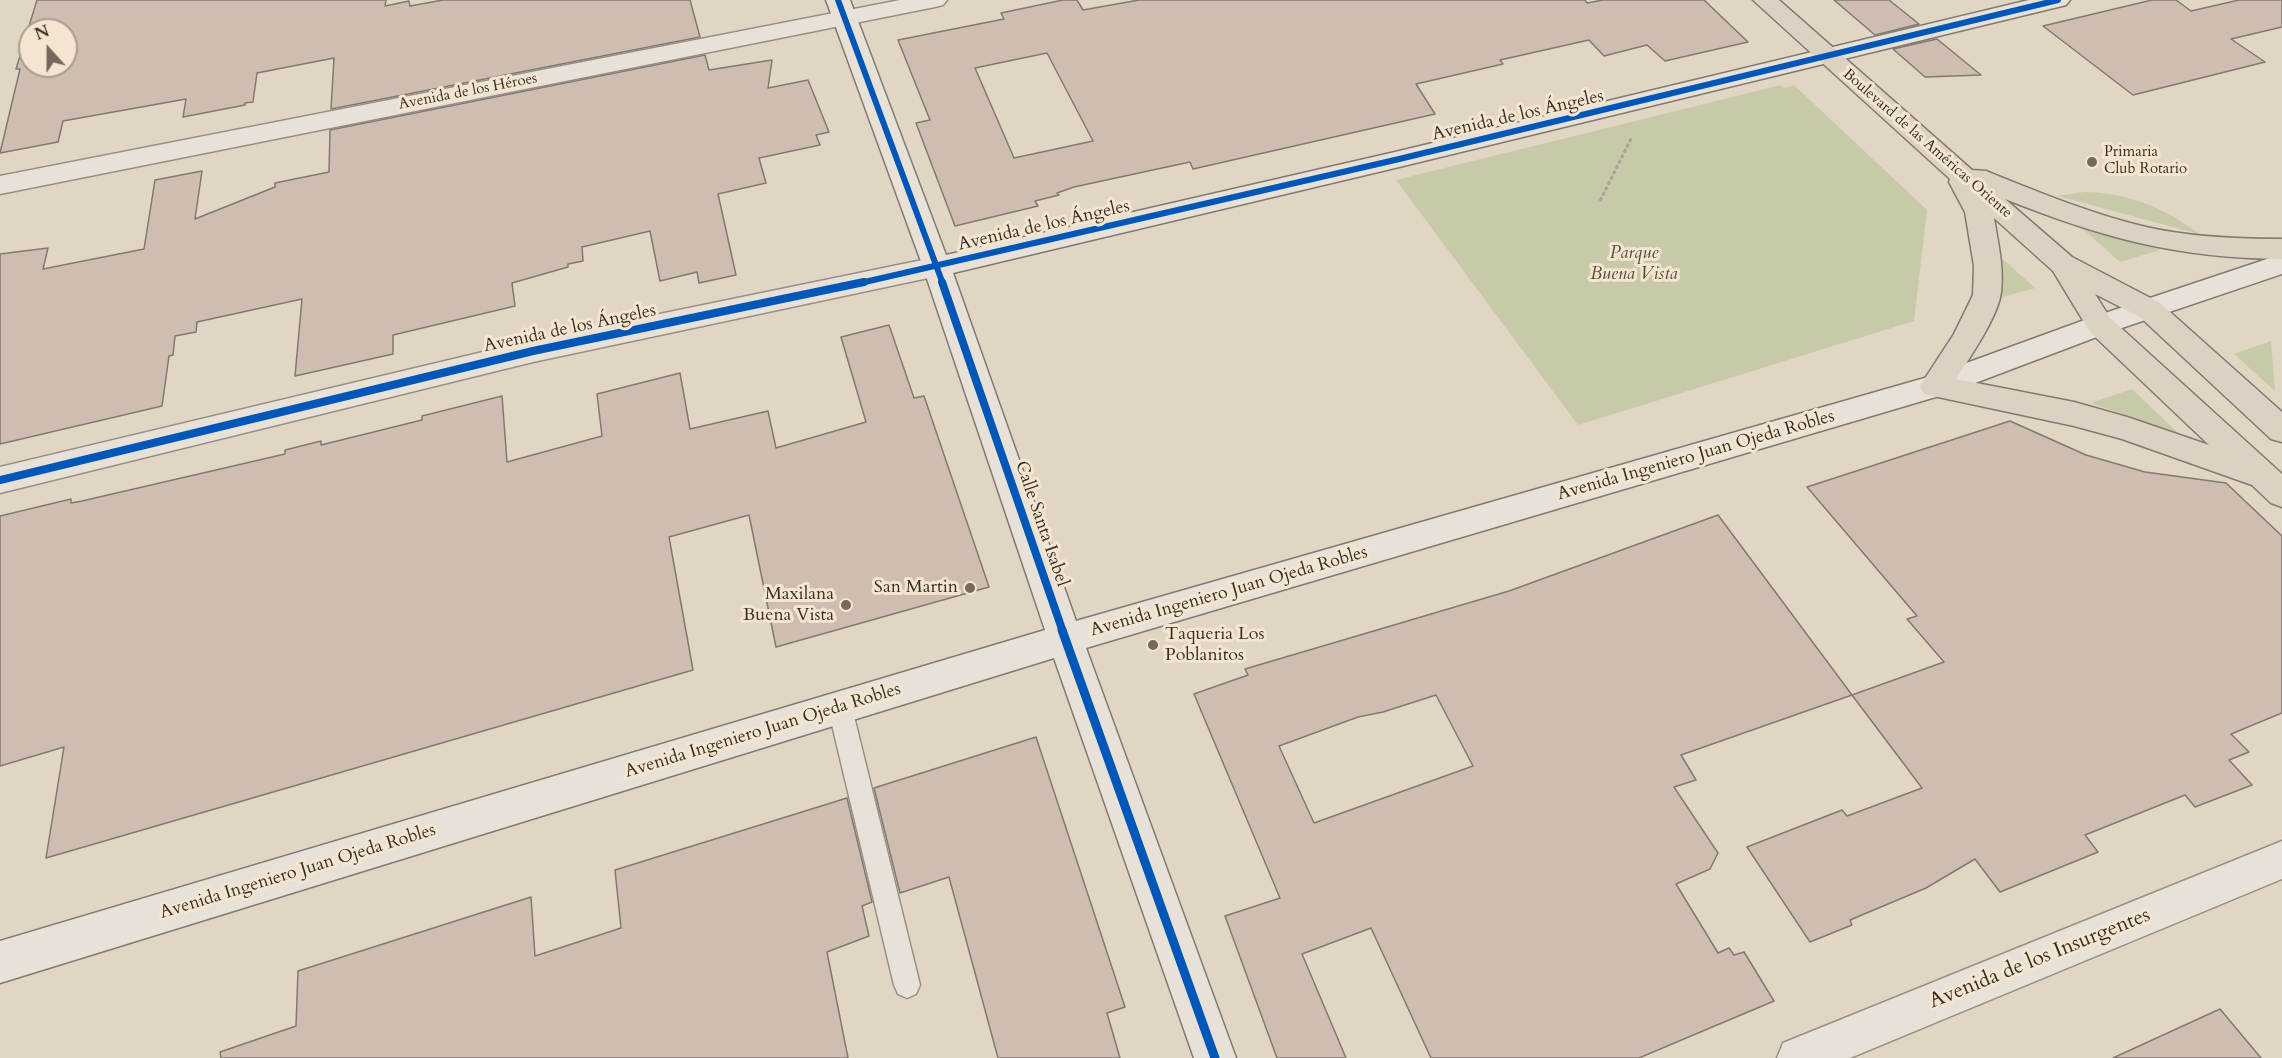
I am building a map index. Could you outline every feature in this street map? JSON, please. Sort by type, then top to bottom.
[{"type":"main road","name":"Boulevard de las Américas Oriente","points":[[1765,0],[2062,264],[2150,310],[2282,430]]},
{"type":"main road","points":[[1953,167],[2048,206],[2128,232],[2226,249],[2282,249]]},
{"type":"main road","points":[[1953,167],[1979,212],[1988,266],[1987,295],[1967,338],[1935,386],[2074,414],[2127,429],[2272,485]]},
{"type":"main road","name":"Boulevard de las Américas Oriente","points":[[2062,264],[2100,325],[2272,485]]},
{"type":"street","name":"Avenida de los Héroes","points":[[0,185],[841,9],[935,0]]},
{"type":"street","name":"Avenida de los Ángeles","points":[[0,480],[533,351],[937,267],[1828,57],[2058,0]]},
{"type":"street","name":"Calle Santa Isabel","points":[[841,9],[937,267],[1215,1058]]},
{"type":"street","name":"Avenida Ingeniero Juan Ojeda Robles","points":[[0,962],[1066,639],[1935,386],[2100,325],[2282,264]]},
{"type":"street","name":"Avenida de los Insurgentes","points":[[1798,1058],[2282,860]]},
{"type":"lane","points":[[840,708],[907,985]]},
{"type":"path","points":[[1600,201],[1633,133]]},
{"type":"green space","name":"Parque Buena Vista","points":[[1781,85],[1784,88],[1794,85],[1927,210],[1914,321],[1578,425],[1396,180]]},
{"type":"green space","points":[[2084,192],[2115,195],[2145,203],[2173,216],[2199,234],[2058,196]]},
{"type":"green space","points":[[2076,223],[2160,250],[2120,262]]},
{"type":"green space","points":[[1996,253],[2035,288],[1999,298]]},
{"type":"green space","points":[[2271,341],[2275,391],[2234,354]]},
{"type":"green space","points":[[2132,389],[2178,433],[2091,403]]},
{"type":"building","points":[[37,0],[386,0],[385,6],[409,1],[410,6],[443,0],[690,0],[700,37],[331,109],[334,58],[257,73],[253,102],[245,103],[245,105],[183,117],[186,99],[63,121],[58,142],[0,153],[18,77],[78,78],[78,18],[32,18]]},
{"type":"building","points":[[1063,0],[1077,0],[1083,10],[1139,0],[1585,0],[1587,3],[1603,0],[1704,0],[1748,42],[1665,61],[1647,45],[1604,56],[1589,40],[1500,60],[1503,64],[1416,84],[1435,114],[1193,169],[1190,162],[1074,187],[1057,193],[1059,195],[1035,201],[1038,206],[955,226],[916,123],[930,120],[898,40],[1004,19],[1001,13]],"holes":[[[1047,53],[1093,141],[1014,158],[975,68]]]},
{"type":"building","points":[[1834,0],[1889,0],[1919,24],[1875,35]]},
{"type":"building","points":[[2152,0],[2176,0],[2191,11],[2239,0],[2282,0],[2282,27],[2231,39],[2265,62],[2133,95],[2043,26]]},
{"type":"building","points":[[1937,39],[1981,75],[1925,77],[1893,49]]},
{"type":"building","points":[[705,55],[709,70],[772,60],[768,88],[808,80],[829,132],[816,135],[820,145],[759,158],[766,183],[718,194],[736,275],[699,283],[697,272],[660,281],[650,231],[582,247],[583,261],[512,283],[515,306],[393,335],[393,354],[295,376],[302,299],[197,322],[196,332],[175,336],[173,355],[169,356],[162,406],[0,444],[0,254],[48,248],[43,269],[144,249],[155,180],[202,171],[195,219],[275,187],[275,183],[329,172],[330,130]]},
{"type":"building","points":[[889,325],[914,398],[924,396],[989,587],[776,647],[749,515],[669,537],[693,670],[46,858],[64,747],[0,766],[0,516],[71,499],[71,503],[82,501],[285,454],[285,450],[321,441],[321,445],[422,420],[422,416],[502,396],[507,462],[602,436],[597,394],[680,373],[690,429],[768,411],[776,448],[866,422],[841,337]]},
{"type":"building","points":[[2010,421],[2086,455],[2145,472],[2226,483],[2282,536],[2282,713],[2231,734],[2249,752],[2229,760],[2252,785],[2195,807],[2185,795],[2085,835],[2098,852],[2000,892],[1975,859],[1926,888],[1850,920],[1852,925],[1810,942],[1747,847],[1842,810],[1847,816],[1922,788],[1852,695],[1944,662],[1907,619],[1917,616],[1807,487]]},
{"type":"building","points":[[1718,515],[1852,695],[1681,755],[1696,780],[1674,787],[1718,853],[1710,869],[1676,884],[1718,953],[1729,948],[1734,955],[1744,952],[1774,1001],[1639,1058],[1431,1058],[1371,928],[1302,954],[1346,1058],[1277,1058],[1225,916],[1280,898],[1194,694],[1248,675],[1245,669],[1509,591]],"holes":[[[1436,695],[1473,766],[1314,823],[1279,746],[1358,717],[1383,712]]]},
{"type":"building","points":[[1036,737],[1125,1007],[1107,1013],[1120,1058],[998,1058],[949,877],[900,893],[874,788]]},
{"type":"building","points":[[847,798],[872,902],[862,906],[869,936],[827,952],[848,1058],[221,1058],[220,1052],[296,1026],[298,971],[531,897],[535,956],[621,928],[615,870]]},
{"type":"building","points":[[2220,1009],[2261,1058],[2113,1058]]},
{"type":"cycle path","points":[[838,0],[937,267],[1052,602],[1215,1058]]},
{"type":"cycle path","points":[[0,480],[533,351],[937,267],[1395,160],[2058,0]]},
{"type":"place","name":"Primaria Club Rotario","points":[[2092,162]]},
{"type":"place","name":"San Martin","points":[[970,588]]},
{"type":"place","name":"Maxilana Buena Vista","points":[[846,605]]},
{"type":"place","name":"Taqueria Los Poblanitos","points":[[1153,645]]}]
